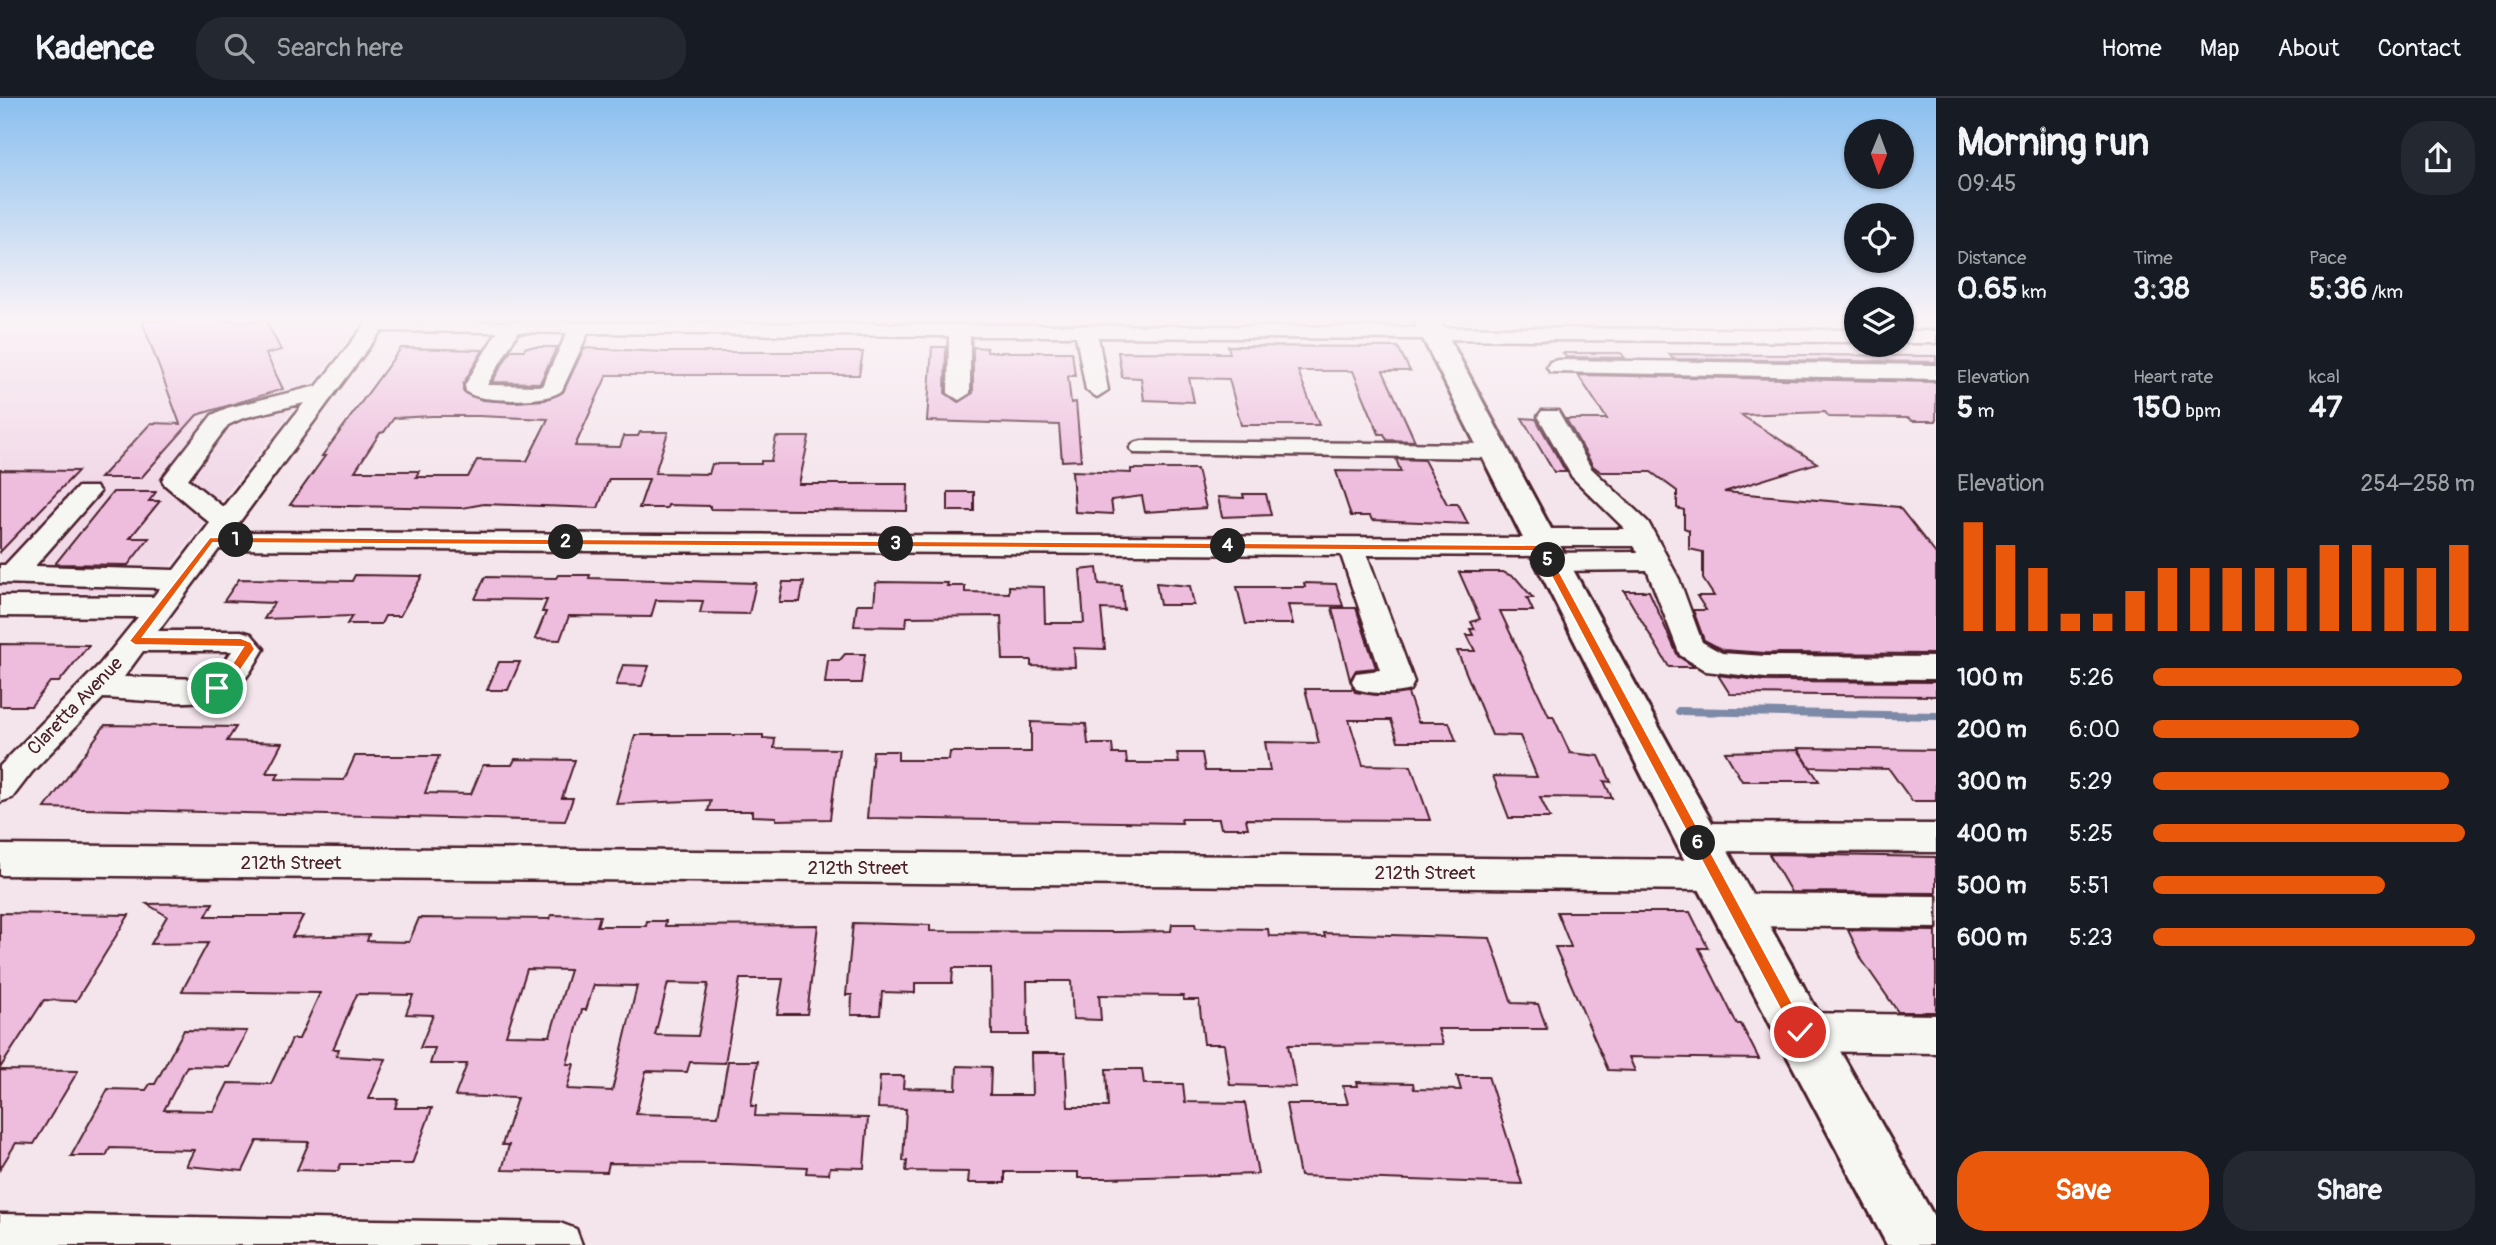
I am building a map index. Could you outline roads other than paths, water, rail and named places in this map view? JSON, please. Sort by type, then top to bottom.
[{"type":"main road","points":[[1454,375],[1695,837],[1918,1245]]},
{"type":"street","name":"Claretta Avenue","points":[[0,789],[21,763],[97,687],[135,641],[337,375]]},
{"type":"street","points":[[482,375],[476,385],[477,391],[543,393],[551,390],[558,375]]},
{"type":"street","points":[[959,375],[959,393]]},
{"type":"street","points":[[1094,375],[1097,390]]},
{"type":"street","points":[[324,391],[235,413],[220,420],[174,480],[217,531],[1543,549],[1657,561]]},
{"type":"street","points":[[1550,416],[1581,472],[1635,522],[1657,561],[1690,648],[1716,663],[1765,667],[1936,668]]},
{"type":"street","points":[[1142,448],[1493,451]]},
{"type":"street","points":[[6,574],[87,492]]},
{"type":"street","points":[[1543,549],[1644,537]]},
{"type":"street","points":[[1351,546],[1399,682],[1367,681]]},
{"type":"street","points":[[6,574],[182,579]]},
{"type":"street","points":[[10,606],[48,575]]},
{"type":"street","points":[[10,606],[160,607]]},
{"type":"street","points":[[97,687],[217,688],[227,681],[249,649],[241,642],[135,641]]},
{"type":"street","points":[[1695,837],[1936,838]]},
{"type":"street","name":"212th Street","points":[[0,860],[1725,892],[1936,912]]},
{"type":"street","points":[[1800,1032],[1936,1034]]},
{"type":"street","points":[[0,1236],[560,1245]]},
{"type":"waterway","points":[[1679,711],[1936,716]]}]
